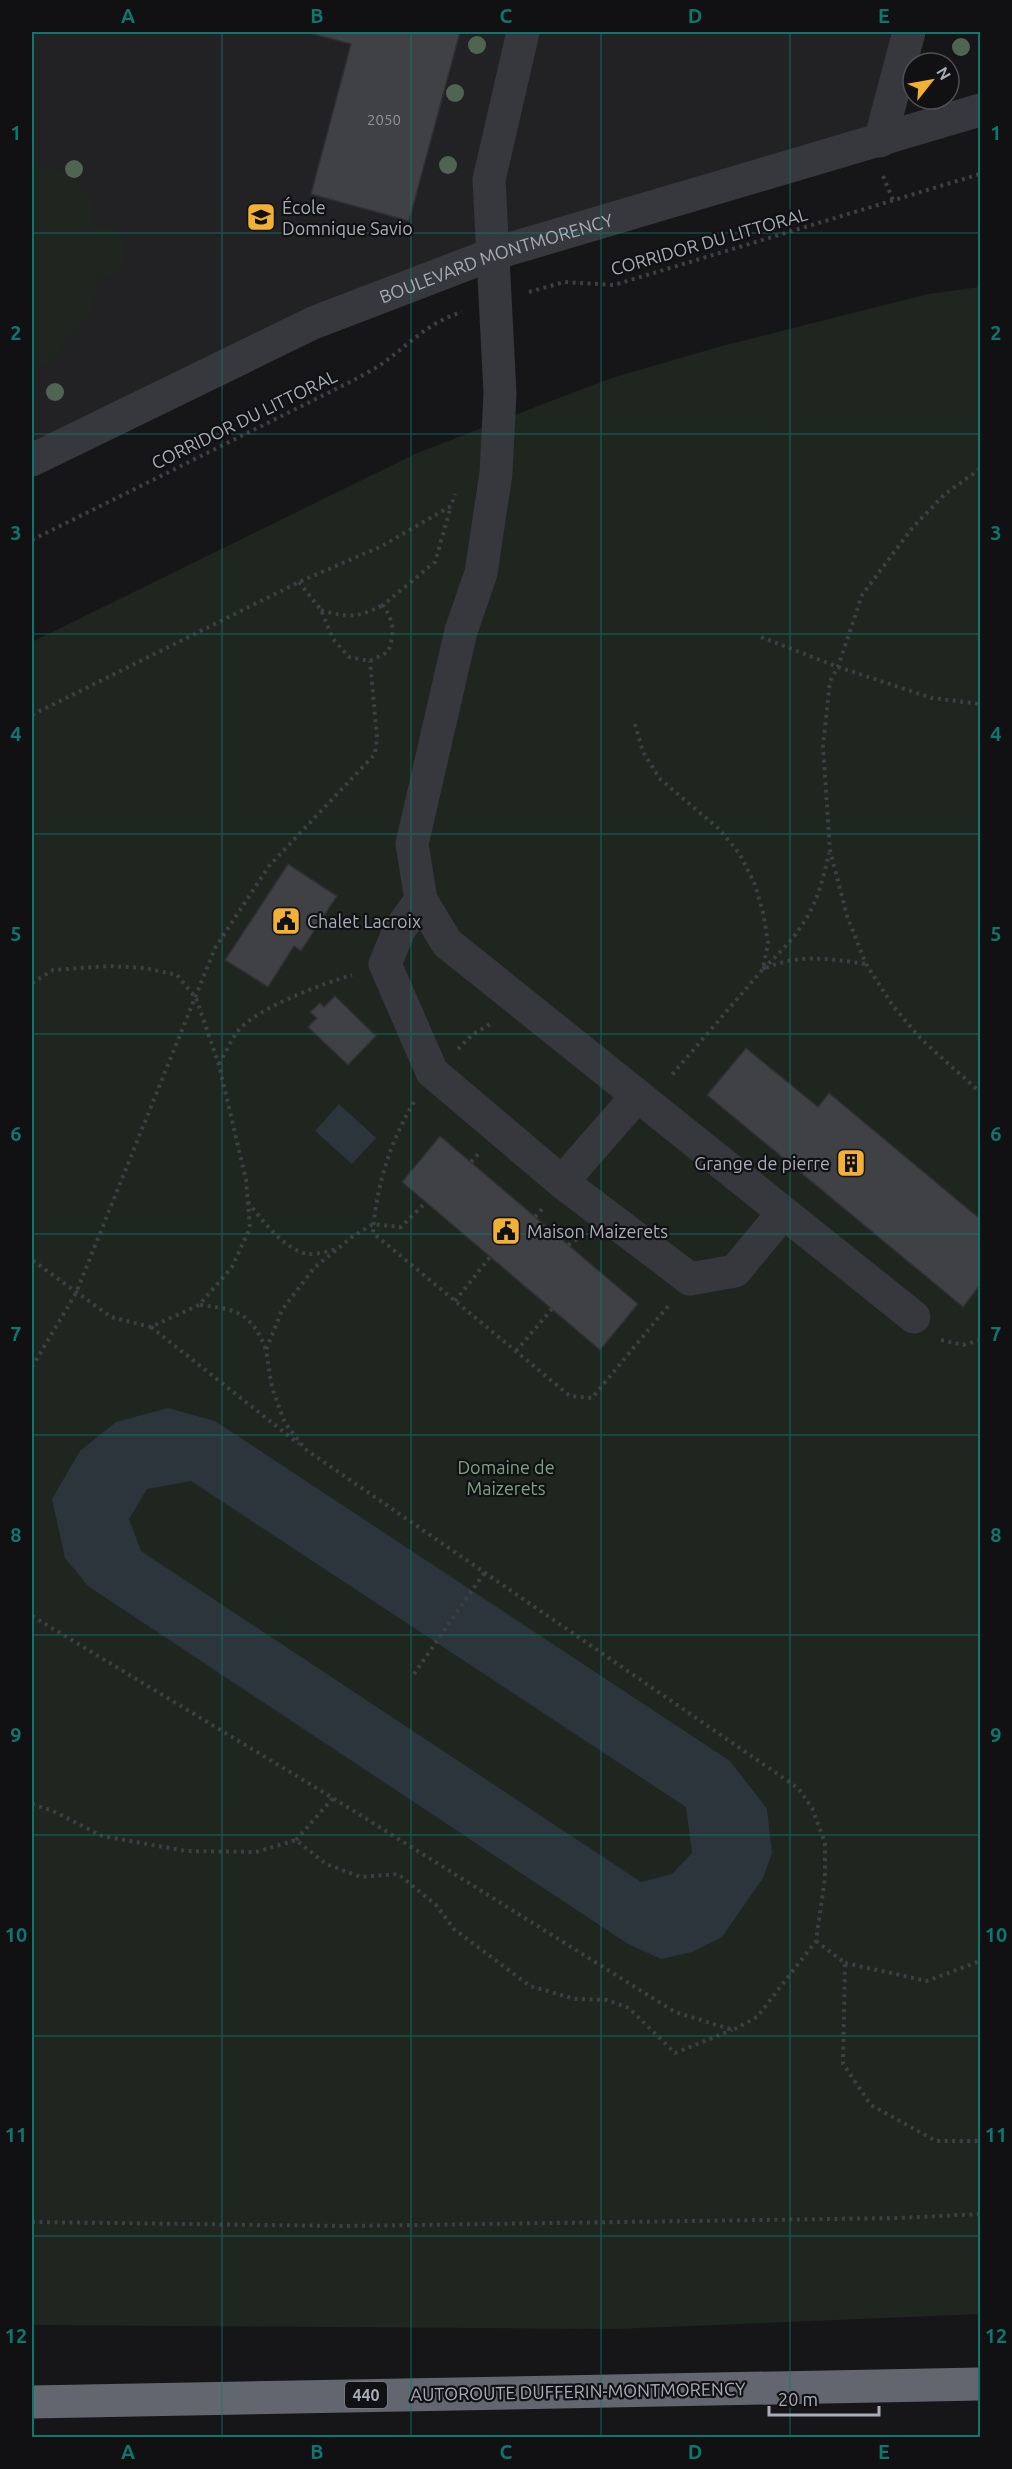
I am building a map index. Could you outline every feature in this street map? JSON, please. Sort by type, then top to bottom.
[{"type":"highway","name":"AUTOROUTE DUFFERIN-MONTMORENCY","points":[[32,2402],[981,2384]]},
{"type":"street","points":[[523,32],[489,180],[500,393],[496,473],[481,573],[461,631],[412,844],[421,900],[447,943],[914,1317]]},
{"type":"street","points":[[880,141],[909,32]]},
{"type":"street","name":"BOULEVARD MONTMORENCY","points":[[32,460],[314,323],[493,254],[981,110]]},
{"type":"street","points":[[421,900],[399,930],[386,964],[432,1071],[562,1182],[690,1279],[735,1271],[783,1212]]},
{"type":"street","points":[[562,1182],[642,1100]]},
{"type":"path","name":"CORRIDOR DU LITTORAL","points":[[32,540],[350,382],[382,363],[417,333],[458,314],[564,282],[614,285],[981,174]]},
{"type":"path","points":[[458,314],[459,325]]},
{"type":"path","points":[[981,469],[945,494],[912,527],[862,596],[838,667],[830,681],[823,746],[830,849],[847,916],[866,964],[893,1006],[921,1039],[981,1092]]},
{"type":"path","points":[[32,715],[299,582],[382,546],[451,506],[496,473]]},
{"type":"path","points":[[321,610],[344,617],[366,614],[383,605],[435,562],[458,486]]},
{"type":"path","points":[[299,582],[321,610],[333,639],[349,657],[370,661],[388,652],[393,637],[391,618],[383,605]]},
{"type":"path","points":[[761,637],[838,667],[932,698],[981,705]]},
{"type":"path","points":[[32,1367],[76,1293],[215,948],[269,866],[375,754],[376,738],[370,661]]},
{"type":"path","points":[[635,724],[643,752],[660,779],[718,828],[739,853],[754,882],[763,912],[768,943],[763,969]]},
{"type":"path","points":[[642,1100],[763,969],[793,940],[807,919],[822,888],[830,849]]},
{"type":"path","points":[[763,969],[786,959],[812,957],[866,964]]},
{"type":"path","points":[[219,1065],[238,1031],[264,1011],[329,982],[386,964]]},
{"type":"path","points":[[32,983],[53,970],[110,966],[145,968],[177,975],[196,998],[219,1065],[246,1180],[249,1228],[232,1267],[199,1305],[151,1327]]},
{"type":"path","points":[[530,1010],[497,1019],[472,1035],[432,1071],[401,1124],[386,1162],[375,1206],[373,1233],[570,1396],[592,1398],[690,1279]]},
{"type":"path","points":[[248,1201],[268,1229],[288,1244],[308,1254],[337,1249]]},
{"type":"path","points":[[266,1350],[282,1310],[314,1268],[373,1224],[401,1227],[426,1202]]},
{"type":"path","points":[[455,1301],[490,1257]]},
{"type":"path","points":[[32,1260],[111,1317],[151,1327],[305,1449],[798,1788],[812,1808],[825,1843],[825,1878],[816,1941],[757,2017],[733,2030],[675,2053],[629,2008],[607,2000],[575,1999],[530,1986],[454,1929],[435,1905],[398,1875],[361,1877],[326,1864],[296,1840]]},
{"type":"path","points":[[199,1305],[227,1308],[247,1316],[259,1331],[266,1350],[272,1388],[285,1423],[305,1449]]},
{"type":"path","points":[[516,1351],[552,1309]]},
{"type":"path","points":[[414,1674],[485,1572]]},
{"type":"path","points":[[32,1616],[333,1798],[675,2012],[733,2030]]},
{"type":"path","points":[[32,1804],[53,1811],[102,1836],[186,1851],[255,1852],[296,1840],[333,1798]]},
{"type":"path","points":[[816,1941],[845,1963],[927,1981],[981,1961]]},
{"type":"path","points":[[845,1963],[843,2064],[871,2105],[936,2141],[981,2141]]},
{"type":"path","points":[[32,2222],[345,2226],[899,2218],[981,2214]]},
{"type":"shaded area","name":"École Domnique Savio","points":[[32,32],[909,32],[904,51],[901,51],[901,62],[880,141],[493,254],[32,460]]},
{"type":"shaded area","points":[[339,1104],[376,1138],[352,1164],[315,1131]]},
{"type":"shaded area","points":[[168,1408],[215,1421],[730,1761],[767,1809],[772,1853],[763,1878],[722,1937],[692,1952],[661,1959],[628,1944],[88,1586],[65,1558],[52,1499],[80,1451],[116,1422]],"holes":[[[191,1481],[686,1807],[692,1853],[672,1874],[641,1882],[141,1551],[129,1519],[147,1489]]]},
{"type":"green space","points":[[46,165],[68,174],[81,184],[91,197],[93,225],[108,226],[117,230],[125,244],[126,256],[120,271],[98,280],[92,313],[50,361],[32,371],[32,169]]},
{"type":"green space","name":"Domaine de Maizerets","points":[[980,287],[980,2314],[617,2329],[32,2325],[32,642],[415,454],[556,399],[615,377],[722,346],[928,294]]},
{"type":"building","points":[[306,32],[460,32],[409,221],[311,194],[351,44]]},
{"type":"building","name":"Chalet Lacroix","points":[[288,864],[337,896],[301,951],[294,946],[268,987],[225,960]]},
{"type":"building","points":[[335,996],[376,1036],[348,1065],[308,1027],[317,1018],[310,1012],[320,1003],[324,1007]]},
{"type":"building","name":"Grange de pierre","points":[[746,1048],[818,1107],[829,1093],[980,1219],[980,1285],[963,1307],[707,1095]]},
{"type":"building","name":"Maison Maizerets","points":[[440,1136],[638,1304],[600,1350],[402,1182]]},
{"type":"place","name":"École Domnique Savio","points":[[261,217]]},
{"type":"place","name":"Chalet Lacroix","points":[[286,921]]},
{"type":"place","name":"Grange de pierre","points":[[851,1163]]},
{"type":"place","name":"Maison Maizerets","points":[[506,1231]]}]
